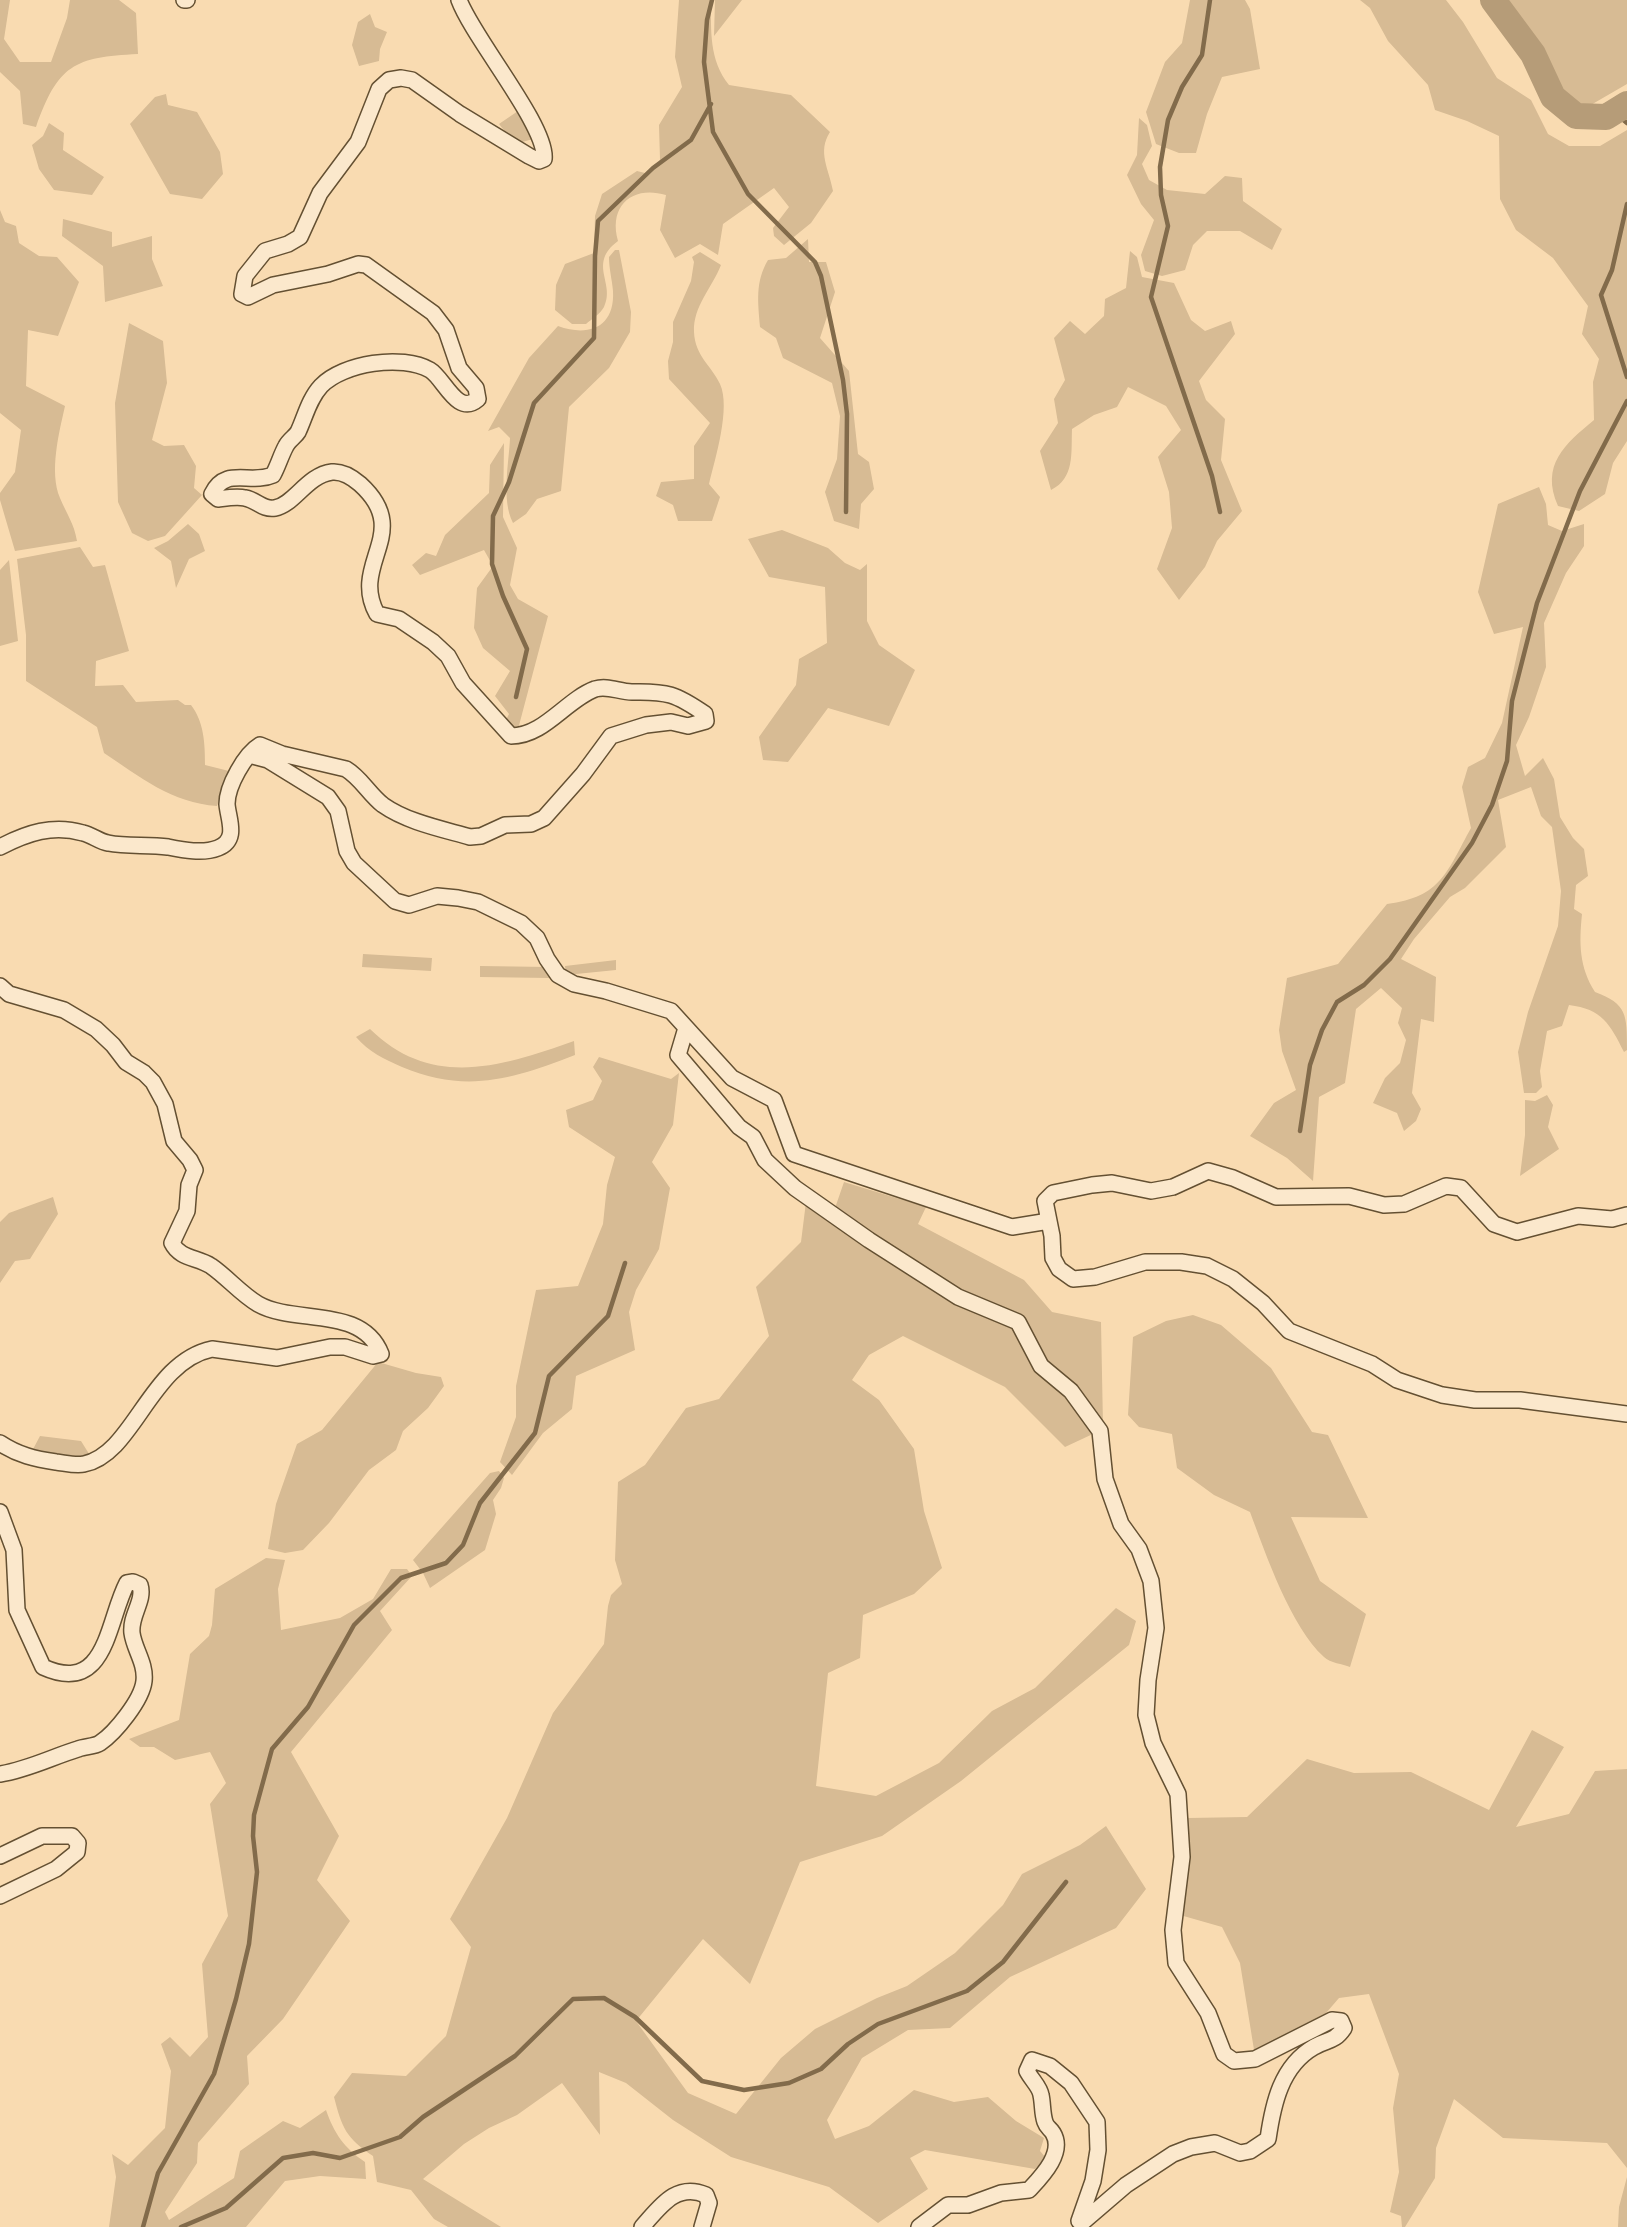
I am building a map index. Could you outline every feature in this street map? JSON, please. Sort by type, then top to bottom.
[{"type":"street","points":[[0,847],[45,829],[61,827],[86,833],[106,843],[150,844],[190,851],[219,848],[228,842],[232,830],[227,804],[229,794],[249,755],[260,745],[282,754],[346,769],[354,774],[382,804],[402,816],[470,837],[481,836],[505,825],[531,824],[544,819],[583,774],[611,736],[646,725],[671,722],[688,726],[706,721],[705,714],[677,696],[661,691],[627,692],[607,687],[595,689],[521,736],[511,736],[463,683],[448,656],[433,642],[399,619],[377,614],[373,607],[370,585],[372,565],[382,540],[382,514],[376,501],[354,478],[342,472],[319,476],[276,508],[263,508],[246,498],[218,499],[212,494],[216,486],[225,479],[236,476],[266,478],[273,475],[319,388],[343,370],[379,363],[422,366],[432,371],[454,398],[464,404],[473,403],[478,399],[476,388],[459,368],[446,330],[433,313],[366,265],[358,264],[328,274],[273,285],[248,297],[242,294],[245,276],[266,251],[288,244],[300,237],[320,193],[358,142],[379,89],[389,81],[401,78],[412,80],[529,156],[539,161],[544,159],[545,150],[532,124],[459,0]]},
{"type":"street","points":[[249,755],[268,760],[328,797],[338,812],[347,851],[354,863],[395,901],[409,905],[437,896],[478,902],[521,922],[537,938],[558,975],[574,984],[606,991],[671,1011],[732,1078],[774,1100],[794,1154],[1012,1227],[1049,1221]]},
{"type":"street","points":[[0,986],[9,994],[22,999],[64,1010],[96,1029],[113,1045],[126,1062],[153,1083],[165,1104],[174,1141],[190,1160],[195,1170],[189,1185],[187,1211],[172,1243],[181,1254],[212,1266],[258,1304],[284,1312],[338,1320],[364,1332],[373,1338],[381,1354],[373,1356],[345,1347],[330,1347],[277,1358],[212,1349],[202,1351],[153,1391],[112,1450],[84,1465],[21,1456],[0,1443]]},
{"type":"street","points":[[686,1028],[678,1055],[739,1127],[753,1137],[765,1160],[795,1188],[869,1240],[958,1297],[1018,1322],[1041,1366],[1071,1391],[1100,1431],[1105,1479],[1121,1524],[1139,1549],[1151,1581],[1156,1628],[1148,1680],[1146,1715],[1153,1743],[1178,1794],[1182,1857],[1173,1930],[1176,1963],[1208,2013],[1224,2054],[1234,2061],[1256,2060],[1332,2020],[1341,2021],[1344,2028],[1336,2038],[1314,2047],[1291,2066],[1272,2105],[1268,2139],[1250,2151],[1240,2153],[1215,2143],[1191,2147],[1173,2154],[1126,2185],[1084,2221],[1079,2221],[1080,2211],[1093,2181],[1098,2150],[1096,2122],[1071,2084],[1050,2066],[1032,2060],[1027,2071],[1041,2092],[1043,2116],[1047,2127],[1054,2134],[1056,2146],[1054,2157],[1040,2178],[1029,2190],[1001,2193],[968,2205],[948,2205],[919,2227]]},
{"type":"street","points":[[1627,1215],[1612,1219],[1578,1216],[1517,1232],[1494,1224],[1461,1188],[1446,1186],[1404,1204],[1384,1205],[1349,1197],[1276,1197],[1233,1178],[1208,1171],[1173,1187],[1151,1191],[1112,1184],[1053,1193],[1045,1201],[1053,1258],[1059,1269],[1073,1279],[1095,1276],[1145,1262],[1181,1262],[1207,1266],[1233,1280],[1263,1303],[1289,1331],[1372,1364],[1396,1380],[1442,1395],[1475,1400],[1520,1400],[1627,1414]]},
{"type":"street","points":[[0,1512],[14,1550],[17,1610],[44,1667],[58,1674],[70,1675],[93,1662],[109,1637],[127,1583],[133,1582],[140,1585],[142,1592],[133,1614],[132,1635],[143,1663],[144,1680],[137,1703],[102,1742],[0,1774]]},
{"type":"street","points":[[0,1856],[42,1836],[72,1836],[78,1843],[77,1852],[56,1869],[0,1896]]},
{"type":"street","points":[[642,2227],[670,2196],[688,2191],[706,2195],[709,2203],[702,2227]]},
{"type":"shaded area","points":[[0,0],[10,0],[4,39],[20,62],[51,62],[67,18],[70,0],[119,0],[136,13],[138,54],[98,58],[71,68],[52,90],[36,127],[23,124],[20,91],[0,72]]},
{"type":"shaded area","points":[[679,0],[711,0],[712,45],[718,66],[729,85],[791,95],[830,132],[826,139],[824,154],[833,191],[811,223],[784,245],[774,236],[773,228],[789,207],[774,188],[723,224],[718,255],[700,244],[675,258],[660,230],[666,195],[643,193],[634,196],[620,208],[616,228],[618,241],[609,249],[604,258],[607,298],[604,307],[586,324],[572,324],[555,310],[556,285],[565,264],[594,253],[595,216],[602,194],[637,171],[649,174],[660,160],[659,125],[682,87],[675,57]]},
{"type":"shaded area","points":[[715,0],[742,0],[714,36]]},
{"type":"shaded area","points":[[1190,0],[1245,0],[1250,9],[1260,69],[1222,77],[1207,114],[1196,153],[1179,153],[1156,144],[1146,112],[1165,62],[1182,43]]},
{"type":"shaded area","points":[[1360,0],[1446,0],[1463,22],[1497,78],[1531,100],[1548,134],[1569,146],[1600,146],[1627,130],[1627,441],[1613,463],[1605,494],[1579,511],[1558,506],[1553,492],[1552,479],[1558,457],[1565,447],[1594,420],[1593,382],[1599,359],[1582,334],[1588,306],[1553,258],[1516,230],[1500,199],[1499,136],[1467,121],[1435,110],[1428,85],[1388,41],[1370,8]]},
{"type":"shaded area","points":[[1494,0],[1627,0],[1627,84],[1570,117],[1552,83]]},
{"type":"shaded area","points":[[370,14],[375,27],[387,32],[380,49],[379,61],[359,66],[352,45],[358,22]]},
{"type":"shaded area","points":[[166,94],[168,105],[197,112],[220,152],[223,174],[202,199],[170,194],[130,124],[155,97]]},
{"type":"shaded area","points":[[518,111],[533,139],[515,144],[499,124]]},
{"type":"shaded area","points":[[1139,118],[1147,125],[1152,146],[1142,164],[1149,180],[1167,190],[1205,194],[1225,176],[1242,178],[1243,201],[1282,229],[1272,250],[1240,231],[1207,231],[1193,245],[1185,270],[1162,276],[1145,271],[1141,255],[1154,220],[1141,204],[1127,175],[1137,155]]},
{"type":"shaded area","points":[[49,123],[64,133],[63,150],[104,177],[92,195],[54,190],[39,169],[32,145],[43,136]]},
{"type":"shaded area","points":[[0,210],[5,222],[16,226],[19,243],[39,256],[57,257],[79,282],[58,336],[28,330],[26,386],[65,406],[56,452],[55,476],[60,498],[77,541],[15,551],[0,500],[0,493],[15,472],[21,430],[0,413]]},
{"type":"shaded area","points":[[63,219],[112,232],[112,247],[152,236],[152,259],[163,286],[105,302],[103,266],[62,236]]},
{"type":"shaded area","points":[[808,239],[809,262],[826,262],[835,292],[820,338],[849,371],[858,454],[869,462],[874,489],[861,504],[859,529],[834,521],[825,492],[837,459],[840,416],[832,383],[783,358],[776,338],[760,327],[759,284],[768,260],[786,258]]},
{"type":"shaded area","points":[[615,250],[619,250],[631,312],[630,332],[609,368],[569,407],[561,491],[537,499],[526,514],[513,523],[507,503],[510,438],[499,427],[488,431],[529,358],[558,326],[589,330],[598,326],[609,314],[613,291],[609,257]]},
{"type":"shaded area","points":[[1130,251],[1137,257],[1142,277],[1174,283],[1191,320],[1205,331],[1231,321],[1235,334],[1199,381],[1206,400],[1225,419],[1221,460],[1242,511],[1217,541],[1205,567],[1179,600],[1157,569],[1172,528],[1169,492],[1158,457],[1181,430],[1166,406],[1128,387],[1117,407],[1094,415],[1072,429],[1068,472],[1059,485],[1051,490],[1040,451],[1058,423],[1054,399],[1065,380],[1054,338],[1070,321],[1085,334],[1104,316],[1105,299],[1126,288]]},
{"type":"shaded area","points":[[700,252],[721,265],[700,305],[694,332],[697,348],[720,384],[723,394],[721,434],[709,484],[720,497],[712,521],[678,521],[673,505],[656,496],[661,482],[694,479],[694,446],[710,423],[669,379],[668,361],[673,342],[673,322],[691,281],[694,262],[692,257]]},
{"type":"shaded area","points":[[129,323],[163,341],[167,383],[152,440],[164,446],[184,445],[196,466],[194,488],[202,495],[165,536],[148,541],[132,533],[118,502],[115,403]]},
{"type":"shaded area","points":[[504,443],[503,517],[517,548],[510,585],[518,599],[548,616],[517,733],[505,722],[509,714],[495,696],[510,671],[483,648],[474,628],[477,588],[493,566],[484,550],[420,575],[412,565],[426,553],[436,556],[445,535],[489,493],[490,465]]},
{"type":"shaded area","points":[[1539,487],[1546,504],[1548,525],[1562,531],[1584,524],[1584,546],[1566,573],[1544,623],[1546,667],[1529,717],[1516,745],[1525,776],[1543,758],[1554,779],[1560,817],[1573,838],[1584,849],[1588,876],[1576,885],[1574,909],[1582,914],[1583,964],[1595,992],[1614,1001],[1623,1012],[1627,1027],[1627,1050],[1624,1052],[1614,1033],[1597,1014],[1569,1005],[1562,1026],[1547,1031],[1540,1071],[1542,1087],[1536,1093],[1524,1093],[1518,1052],[1528,1012],[1558,926],[1561,891],[1552,827],[1541,816],[1531,787],[1498,800],[1506,847],[1465,888],[1450,897],[1414,939],[1401,959],[1436,977],[1434,1022],[1421,1019],[1412,1093],[1421,1109],[1416,1121],[1404,1131],[1397,1113],[1373,1103],[1385,1078],[1400,1063],[1406,1040],[1398,1023],[1402,1008],[1381,988],[1356,1009],[1345,1083],[1319,1097],[1313,1181],[1287,1158],[1250,1136],[1274,1103],[1296,1090],[1282,1051],[1279,1030],[1287,978],[1338,964],[1387,904],[1420,895],[1441,879],[1471,828],[1462,787],[1468,767],[1485,758],[1502,723],[1523,627],[1494,634],[1478,592],[1498,504]]},
{"type":"shaded area","points":[[188,524],[199,534],[205,551],[189,559],[176,588],[171,561],[154,548],[168,541]]},
{"type":"shaded area","points":[[782,530],[828,548],[845,563],[860,570],[867,564],[867,621],[879,645],[915,670],[889,726],[828,708],[788,762],[763,760],[759,737],[796,685],[799,659],[827,643],[825,587],[769,577],[748,539]]},
{"type":"shaded area","points":[[80,547],[93,567],[105,565],[129,651],[96,661],[95,686],[123,685],[136,702],[178,700],[185,705],[191,705],[201,726],[205,765],[229,771],[217,806],[185,800],[131,771],[104,753],[97,727],[26,681],[26,635],[17,559]]},
{"type":"shaded area","points":[[9,560],[18,641],[0,646],[0,570]]},
{"type":"shaded area","points":[[363,954],[432,958],[431,971],[362,967]]},
{"type":"shaded area","points":[[616,960],[616,970],[566,975],[565,966]]},
{"type":"shaded area","points":[[480,966],[549,967],[549,978],[480,977]]},
{"type":"shaded area","points":[[370,1029],[394,1048],[418,1060],[443,1066],[469,1067],[495,1064],[574,1041],[575,1055],[510,1076],[489,1080],[447,1080],[402,1067],[372,1051],[356,1037]]},
{"type":"shaded area","points":[[599,1057],[671,1079],[679,1073],[673,1125],[652,1162],[670,1188],[659,1249],[636,1290],[629,1312],[635,1350],[576,1376],[572,1409],[543,1433],[512,1475],[500,1462],[516,1417],[516,1386],[536,1290],[578,1286],[603,1224],[607,1185],[615,1157],[569,1127],[566,1110],[593,1100],[602,1081],[593,1067]]},
{"type":"shaded area","points":[[1547,1095],[1553,1105],[1548,1127],[1559,1149],[1520,1176],[1525,1135],[1525,1100],[1535,1101]]},
{"type":"shaded area","points":[[844,1182],[926,1207],[918,1224],[1024,1280],[1052,1312],[1101,1322],[1103,1426],[1044,1364],[1020,1317],[957,1292],[834,1211]]},
{"type":"shaded area","points":[[53,1197],[58,1214],[30,1259],[15,1261],[0,1283],[0,1222],[9,1213]]},
{"type":"shaded area","points":[[806,1202],[1016,1327],[1095,1433],[1065,1447],[1005,1387],[903,1336],[869,1355],[852,1380],[879,1400],[914,1449],[924,1511],[942,1568],[914,1594],[863,1615],[860,1658],[828,1673],[816,1786],[876,1796],[939,1763],[992,1711],[1035,1688],[1116,1608],[1136,1621],[1129,1645],[961,1781],[882,1836],[800,1862],[750,1984],[703,1939],[636,2021],[688,2093],[736,2114],[781,2058],[815,2029],[877,1998],[907,1986],[955,1953],[1003,1905],[1022,1874],[1080,1845],[1106,1826],[1146,1889],[1116,1928],[1010,1977],[950,2028],[908,2030],[862,2058],[827,2120],[835,2139],[869,2126],[914,2090],[954,2102],[988,2097],[1016,2121],[1044,2138],[1040,2151],[1046,2158],[1035,2169],[925,2150],[910,2158],[928,2189],[878,2223],[829,2187],[731,2157],[673,2120],[626,2083],[599,2072],[600,2135],[562,2083],[517,2115],[489,2128],[464,2144],[423,2179],[501,2227],[448,2227],[434,2219],[411,2190],[377,2182],[373,2156],[357,2144],[346,2131],[334,2097],[352,2073],[406,2076],[446,2036],[471,1947],[450,1919],[507,1818],[553,1713],[604,1644],[611,1595],[622,1584],[615,1560],[618,1482],[645,1465],[686,1408],[719,1399],[769,1336],[756,1287],[801,1242]]},
{"type":"shaded area","points":[[1193,1315],[1221,1325],[1271,1368],[1312,1432],[1328,1435],[1368,1518],[1291,1517],[1320,1581],[1366,1614],[1350,1667],[1324,1657],[1301,1628],[1281,1589],[1250,1512],[1214,1495],[1177,1468],[1172,1434],[1139,1427],[1128,1415],[1133,1337],[1166,1321]]},
{"type":"shaded area","points":[[378,1362],[416,1373],[441,1377],[444,1386],[428,1408],[403,1431],[396,1450],[369,1470],[329,1523],[303,1550],[285,1553],[268,1549],[276,1504],[297,1444],[322,1430]]},
{"type":"shaded area","points":[[40,1436],[81,1441],[91,1457],[77,1460],[31,1453]]},
{"type":"shaded area","points":[[499,1471],[504,1478],[493,1500],[496,1514],[485,1550],[430,1588],[423,1573],[413,1560],[490,1473]]},
{"type":"shaded area","points":[[266,1558],[285,1560],[278,1589],[281,1630],[340,1618],[373,1599],[391,1569],[407,1569],[412,1576],[380,1611],[392,1630],[291,1752],[339,1836],[317,1880],[350,1921],[283,2019],[247,2056],[249,2084],[198,2143],[197,2163],[165,2212],[169,2220],[234,2178],[240,2151],[283,2121],[300,2128],[326,2110],[341,2139],[365,2162],[366,2179],[320,2176],[285,2181],[246,2227],[109,2227],[116,2177],[112,2154],[128,2165],[165,2128],[171,2071],[161,2044],[170,2037],[190,2057],[208,2037],[202,1964],[228,1916],[210,1804],[226,1783],[210,1752],[175,1760],[154,1747],[140,1747],[129,1739],[179,1720],[190,1654],[209,1636],[215,1589]]},
{"type":"shaded area","points":[[1532,1730],[1564,1747],[1516,1827],[1569,1814],[1595,1771],[1627,1769],[1627,2168],[1607,2143],[1503,2138],[1454,2099],[1436,2148],[1435,2178],[1405,2227],[1402,2227],[1401,2216],[1390,2212],[1399,2172],[1393,2108],[1399,2074],[1369,1994],[1339,1998],[1314,2027],[1255,2056],[1240,1963],[1222,1927],[1180,1915],[1188,1856],[1188,1818],[1247,1817],[1307,1759],[1354,1773],[1411,1772],[1489,1810]]},
{"type":"shaded area","points":[[1627,2177],[1627,2227],[1618,2227],[1619,2207]]},
{"type":"waterway","points":[[712,0],[707,20],[704,62],[713,132],[748,194],[815,262],[821,276],[843,380],[847,414],[846,512]]},
{"type":"waterway","points":[[1210,0],[1202,55],[1182,87],[1168,120],[1160,167],[1161,195],[1168,226],[1151,297],[1212,476],[1220,512]]},
{"type":"waterway","points":[[1493,0],[1533,54],[1553,97],[1576,116],[1606,117],[1627,104]]},
{"type":"waterway","points":[[516,697],[527,649],[503,596],[492,564],[493,516],[509,482],[534,403],[594,338],[595,256],[598,221],[653,168],[691,140],[711,104]]},
{"type":"waterway","points":[[1614,112],[1627,123]]},
{"type":"waterway","points":[[1627,204],[1612,270],[1601,295],[1627,377]]},
{"type":"waterway","points":[[1300,1131],[1310,1065],[1322,1030],[1337,1002],[1364,985],[1390,959],[1472,843],[1492,805],[1507,761],[1512,701],[1537,603],[1580,491],[1627,401]]},
{"type":"waterway","points":[[143,2227],[158,2173],[214,2074],[236,1999],[249,1944],[257,1872],[253,1836],[254,1815],[272,1749],[308,1707],[354,1625],[401,1578],[446,1563],[463,1545],[480,1503],[535,1433],[549,1376],[608,1316],[625,1263]]},
{"type":"waterway","points":[[181,2227],[226,2208],[283,2158],[313,2153],[340,2158],[400,2137],[423,2117],[515,2056],[573,1999],[604,1998],[635,2017],[702,2081],[744,2090],[789,2083],[821,2069],[848,2044],[878,2024],[967,1991],[1003,1962],[1066,1882]]}]
